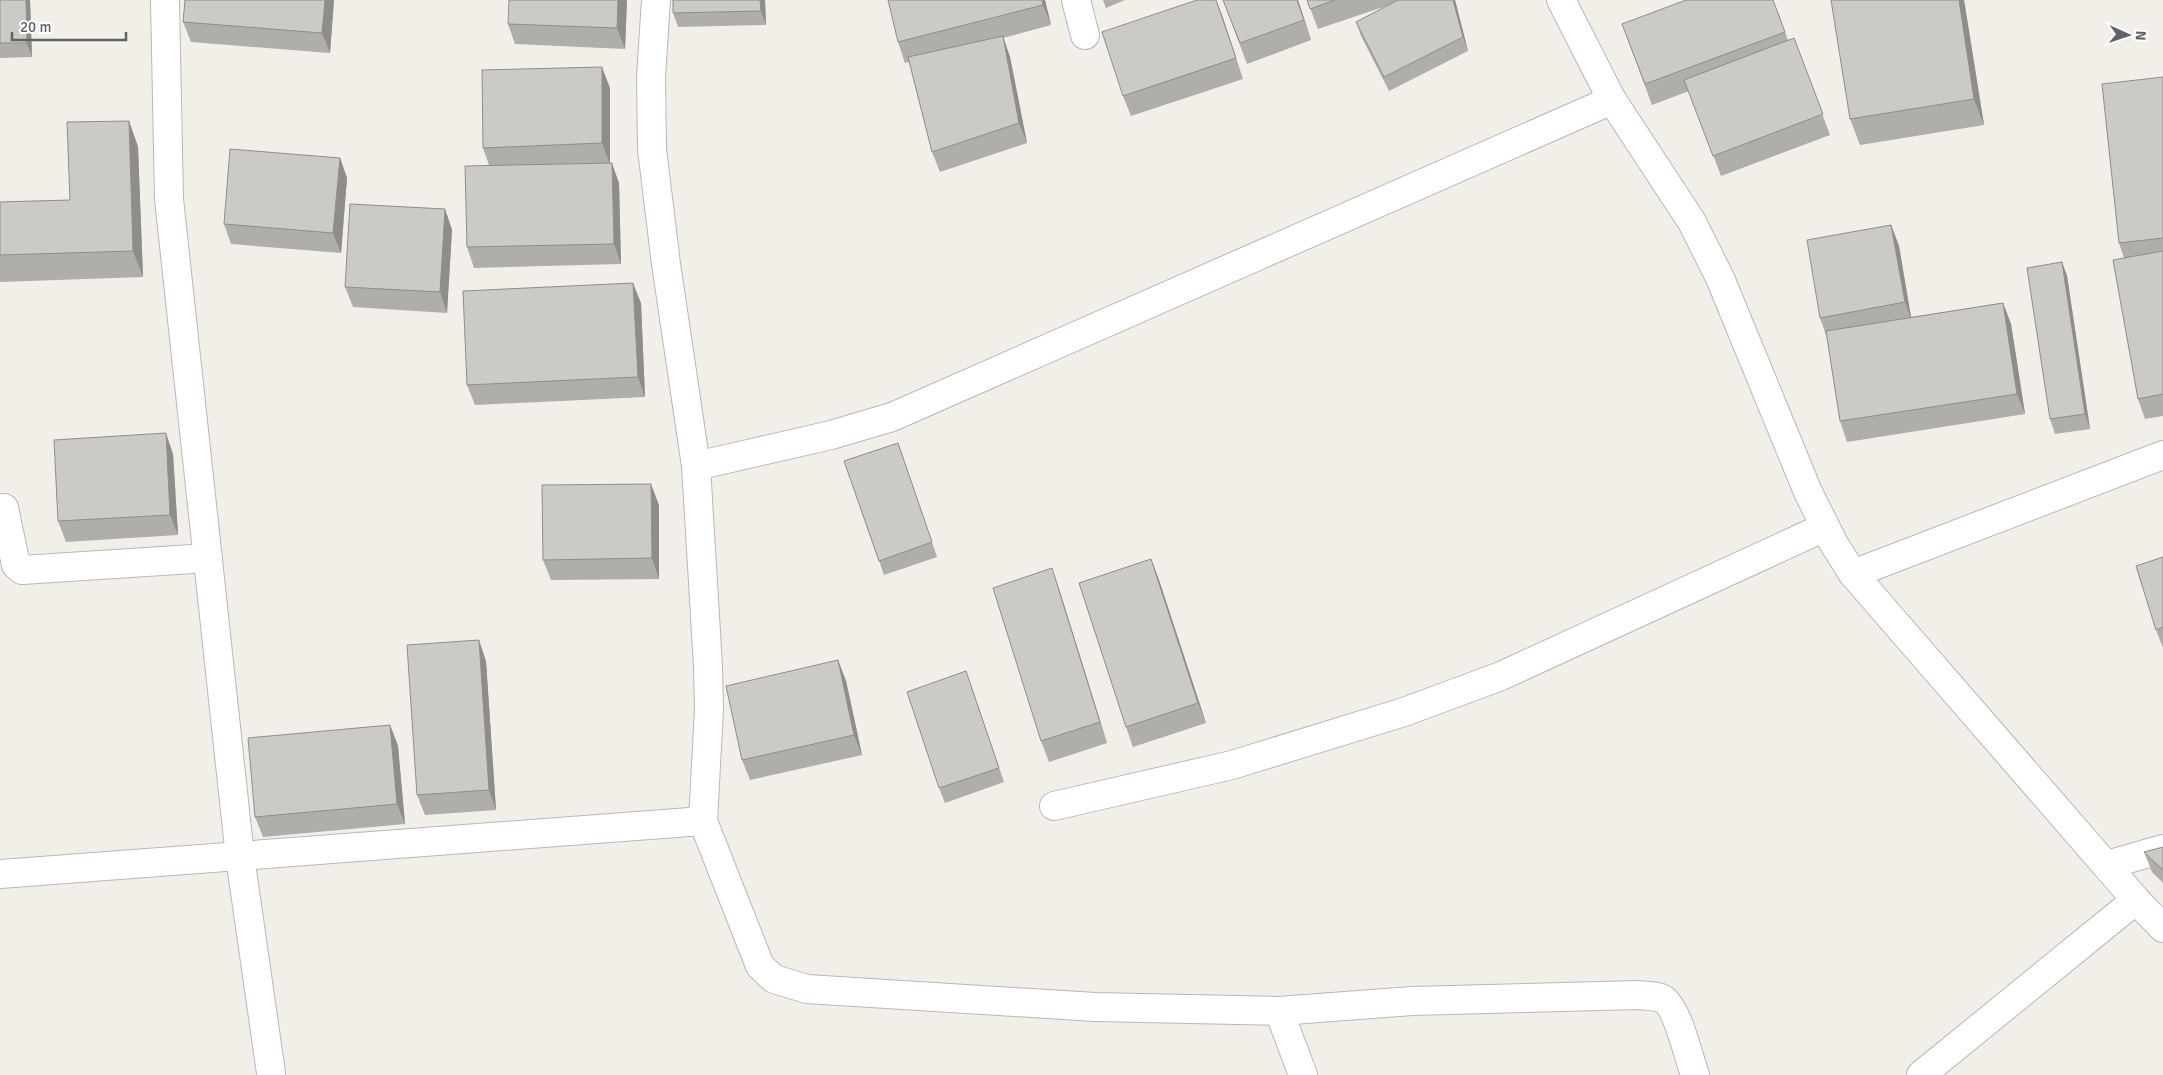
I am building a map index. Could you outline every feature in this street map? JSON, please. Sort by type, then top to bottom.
[{"type":"street","points":[[164,0],[169,199],[240,857],[270,1073]]},
{"type":"street","points":[[656,0],[651,77],[652,150],[666,264],[696,466],[709,709],[703,821],[760,966],[774,979],[807,989],[1095,1007],[1279,1011],[1412,1001],[1638,995],[1660,998],[1668,1003],[1675,1017],[1695,1075]]},
{"type":"street","points":[[1076,0],[1085,36]]},
{"type":"street","points":[[1561,0],[1612,100],[1692,222],[1720,278],[1808,492],[1825,527],[1853,574],[2136,900],[2163,928]]},
{"type":"street","points":[[696,466],[831,435],[892,417],[1612,100]]},
{"type":"street","points":[[1853,574],[2163,455]]},
{"type":"street","points":[[4,508],[16,565],[22,570],[208,558]]},
{"type":"street","points":[[1054,806],[1232,765],[1404,712],[1501,676],[1825,527]]},
{"type":"street","points":[[0,874],[703,821]]},
{"type":"street","points":[[2107,866],[2163,849]]},
{"type":"street","points":[[1921,1075],[2136,900]]},
{"type":"street","points":[[1279,1011],[1303,1075]]},
{"type":"building","points":[[0,0],[26,0],[27,43],[0,43]]},
{"type":"building","points":[[185,0],[325,0],[322,33],[183,22]]},
{"type":"building","points":[[509,0],[618,0],[617,28],[508,24]]},
{"type":"building","points":[[673,0],[760,0],[761,11],[673,13]]},
{"type":"building","points":[[888,0],[1042,0],[1043,5],[898,42]]},
{"type":"building","points":[[1197,0],[1216,0],[1236,58],[1123,96],[1102,32]]},
{"type":"building","points":[[1223,0],[1297,0],[1304,20],[1240,43]]},
{"type":"building","points":[[1307,0],[1335,0],[1310,9]]},
{"type":"building","points":[[1398,0],[1453,0],[1463,37],[1384,77],[1356,22]]},
{"type":"building","points":[[1686,0],[1773,0],[1785,32],[1645,84],[1622,24]]},
{"type":"building","points":[[1831,0],[1959,0],[1974,99],[1850,119]]},
{"type":"building","points":[[1003,36],[1019,123],[932,152],[908,57]]},
{"type":"building","points":[[1794,38],[1823,114],[1713,156],[1684,80]]},
{"type":"building","points":[[602,67],[602,143],[483,148],[482,70]]},
{"type":"building","points":[[2163,77],[2163,238],[2119,243],[2102,84]]},
{"type":"building","points":[[129,121],[133,251],[0,255],[0,202],[70,200],[67,122]]},
{"type":"building","points":[[230,149],[340,158],[333,233],[224,224]]},
{"type":"building","points":[[612,163],[614,244],[467,247],[465,166]]},
{"type":"building","points":[[350,204],[445,209],[440,292],[345,287]]},
{"type":"building","points":[[1891,225],[1905,302],[1820,318],[1807,240]]},
{"type":"building","points":[[2163,251],[2163,394],[2138,399],[2113,260]]},
{"type":"building","points":[[2062,262],[2085,414],[2050,419],[2027,268]]},
{"type":"building","points":[[633,283],[638,377],[467,385],[463,291]]},
{"type":"building","points":[[2003,303],[2017,394],[1840,421],[1826,331]]},
{"type":"building","points":[[166,433],[170,515],[58,521],[54,440]]},
{"type":"building","points":[[898,443],[932,542],[879,561],[844,461]]},
{"type":"building","points":[[651,484],[652,558],[543,560],[542,485]]},
{"type":"building","points":[[2163,557],[2163,627],[2156,630],[2136,566]]},
{"type":"building","points":[[1151,559],[1198,703],[1126,727],[1079,583]]},
{"type":"building","points":[[1052,568],[1100,722],[1041,741],[993,588]]},
{"type":"building","points":[[479,640],[489,790],[417,795],[407,645]]},
{"type":"building","points":[[838,660],[854,735],[742,760],[726,686]]},
{"type":"building","points":[[966,671],[999,768],[939,788],[907,692]]},
{"type":"building","points":[[390,725],[397,804],[255,817],[248,738]]},
{"type":"building","points":[[2163,847],[2163,870],[2144,852]]}]
